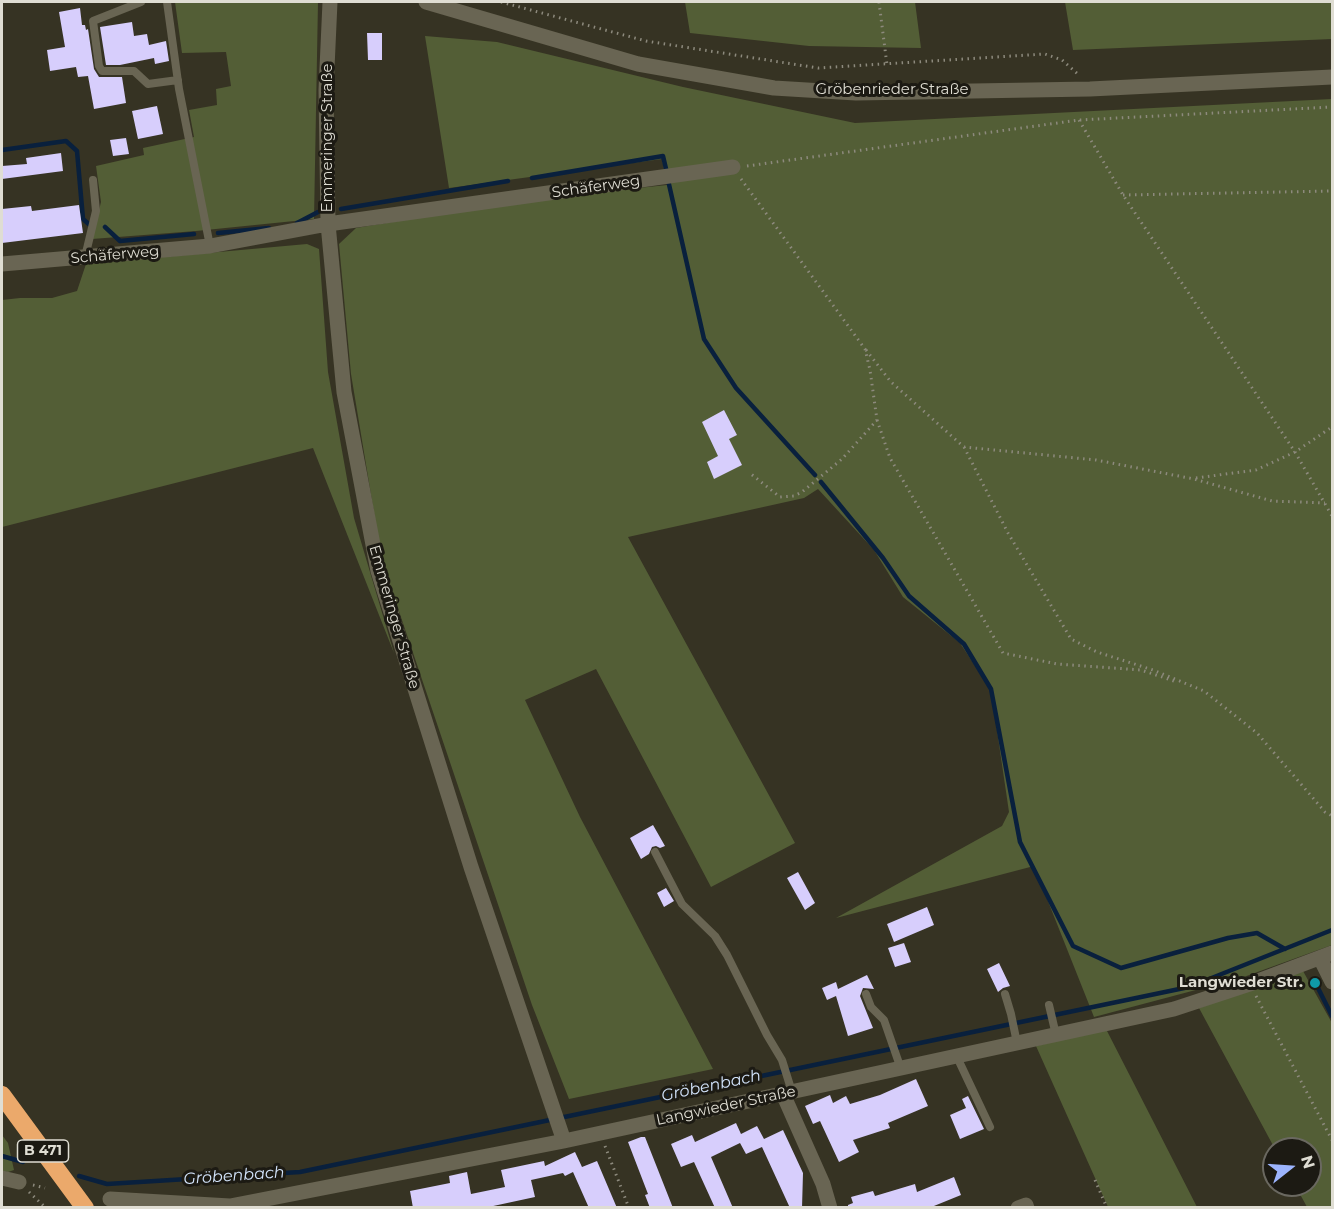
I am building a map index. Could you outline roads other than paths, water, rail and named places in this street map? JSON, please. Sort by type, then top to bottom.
[{"type":"highway","name":"B 471","points":[[2,1095],[85,1208]]},
{"type":"street","name":"Emmeringer Straße","points":[[330,2],[326,90],[328,224],[344,392],[378,570],[471,867],[562,1134]]},
{"type":"street","name":"Gröbenrieder Straße","points":[[426,2],[638,64],[774,88],[856,93],[1089,89],[1332,77]]},
{"type":"street","name":"Schäferweg","points":[[2,264],[210,246],[328,224],[733,167]]},
{"type":"street","points":[[1326,956],[1332,982]]},
{"type":"street","name":"Langwieder Straße","points":[[110,1199],[230,1206],[562,1134],[600,1133],[899,1062],[957,1057],[1016,1037],[1174,1009],[1326,956]]},
{"type":"street","points":[[788,1089],[830,1208]]},
{"type":"street","points":[[2,1178],[19,1182]]},
{"type":"street","points":[[1018,1208],[1026,1205],[1027,1208]]},
{"type":"lane","points":[[141,2],[93,21],[99,66],[102,71],[134,71],[148,84],[178,80]]},
{"type":"lane","points":[[167,2],[178,80],[210,246]]},
{"type":"lane","points":[[85,257],[96,211],[93,180]]},
{"type":"lane","points":[[655,852],[682,904],[714,936],[727,955],[782,1060],[788,1089]]},
{"type":"lane","points":[[866,994],[871,1007],[884,1020],[899,1062]]},
{"type":"lane","points":[[1005,994],[1016,1037]]},
{"type":"lane","points":[[1049,1005],[1055,1031]]},
{"type":"lane","points":[[957,1057],[990,1127]]},
{"type":"waterway","points":[[2,150],[66,141],[77,151],[83,219],[92,227]]},
{"type":"waterway","points":[[532,178],[663,156],[667,173]]},
{"type":"waterway","points":[[668,180],[704,339],[736,388],[815,475]]},
{"type":"waterway","points":[[341,209],[508,181]]},
{"type":"waterway","points":[[297,223],[318,212]]},
{"type":"waterway","points":[[105,227],[120,241],[194,234]]},
{"type":"waterway","points":[[218,233],[269,228]]},
{"type":"waterway","points":[[821,482],[883,558],[909,596],[964,644],[991,689],[1020,842],[1073,946],[1121,968],[1228,938],[1257,933],[1285,949]]},
{"type":"waterway","name":"Gröbenbach","points":[[79,1176],[107,1184],[300,1172],[1189,987],[1332,930]]},
{"type":"waterway","points":[[1317,986],[1332,1016]]},
{"type":"waterway","name":"Gröbenbach","points":[[2,1156],[23,1162]]},
{"type":"place","name":"Langwieder Str.","points":[[1315,983]]}]
